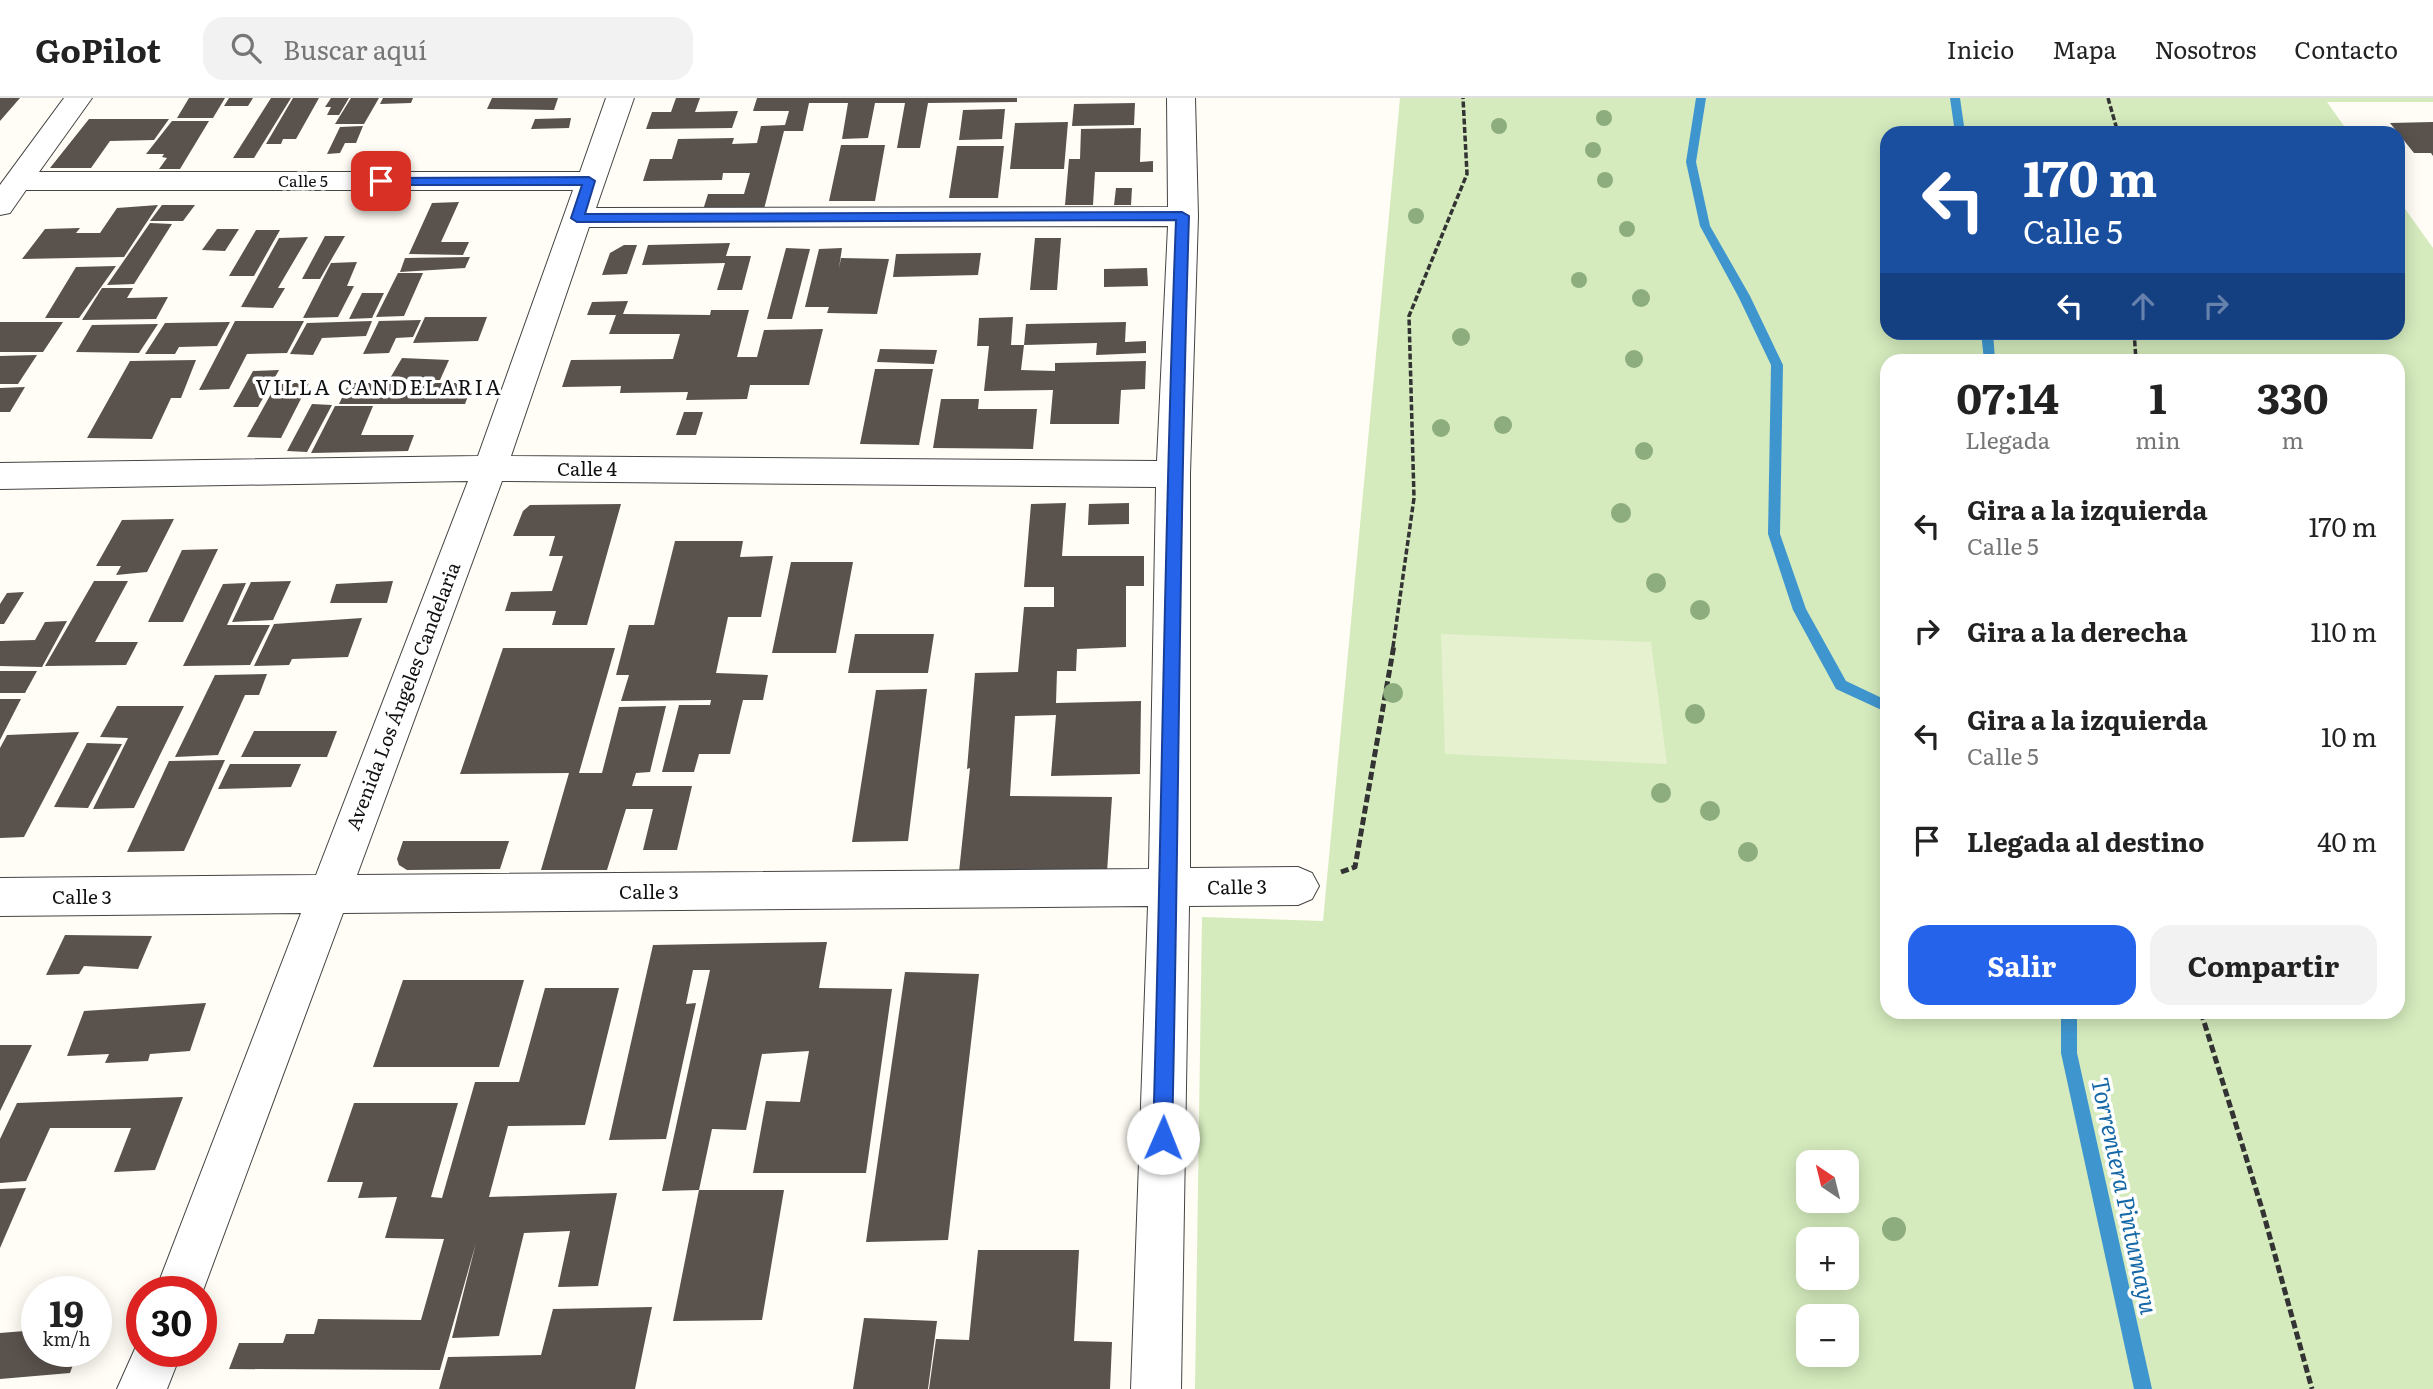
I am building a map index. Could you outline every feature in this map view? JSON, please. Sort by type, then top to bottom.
[{"type":"street","points":[[0,206],[78,98]]},
{"type":"street","name":"Avenida Los Ángeles Candelaria","points":[[185,1276],[490,468],[620,98]]},
{"type":"street","points":[[1156,1389],[1169,888],[1173,474],[1182,216],[1181,98]]},
{"type":"street","name":"Calle 5","points":[[18,181],[589,181]]},
{"type":"street","points":[[577,218],[1182,216]]},
{"type":"street","name":"Calle 4","points":[[0,476],[490,468],[1173,474]]},
{"type":"street","name":"Calle 3","points":[[0,897],[1298,886]]},
{"type":"street","points":[[142,1389],[151,1367]]},
{"type":"path","points":[[1298,886],[1355,867],[1397,626],[1414,498],[1409,316],[1467,174],[1463,98]]},
{"type":"path","points":[[2108,98],[2116,126]]},
{"type":"path","points":[[2202,1019],[2263,1212],[2312,1389]]},
{"type":"green space","points":[[1400,98],[2433,98],[2433,102],[2327,102],[2344,126],[1880,126],[1880,340],[2405,340],[2405,209],[2433,248],[2433,1389],[1195,1389],[1202,917],[1323,921]]},
{"type":"green space","points":[[1441,634],[1651,642],[1667,764],[1445,754]]},
{"type":"building","points":[[0,98],[20,98],[0,121]]},
{"type":"building","points":[[189,98],[225,98],[213,118],[177,118]]},
{"type":"building","points":[[229,98],[253,98],[248,106],[224,106]]},
{"type":"building","points":[[271,98],[291,98],[254,158],[233,158]]},
{"type":"building","points":[[293,98],[319,98],[296,139],[283,139],[281,144],[266,144]]},
{"type":"building","points":[[331,98],[349,98],[339,115],[327,115],[331,107],[325,107]]},
{"type":"building","points":[[351,98],[379,98],[364,124],[335,124]]},
{"type":"building","points":[[383,98],[413,98],[411,103],[380,104]]},
{"type":"building","points":[[492,98],[558,98],[554,110],[487,109]]},
{"type":"building","points":[[676,98],[700,98],[695,112],[738,111],[732,128],[646,129],[652,112],[671,112]]},
{"type":"building","points":[[757,98],[1017,98],[1017,102],[928,103],[920,148],[897,148],[905,103],[875,103],[868,138],[842,139],[848,103],[809,103],[803,131],[784,131],[764,209],[703,210],[708,194],[744,194],[750,173],[723,173],[722,180],[643,181],[650,159],[672,159],[678,139],[734,138],[732,144],[757,143],[761,126],[785,125],[789,111],[753,111]]},
{"type":"building","points":[[1135,103],[1134,125],[1072,126],[1074,104]]},
{"type":"building","points":[[1005,109],[1002,139],[959,140],[963,110]]},
{"type":"building","points":[[571,118],[569,128],[531,129],[535,119]]},
{"type":"building","points":[[89,119],[169,119],[154,140],[110,141],[91,168],[50,168]]},
{"type":"building","points":[[172,121],[209,121],[180,169],[159,169],[167,158],[162,157],[164,154],[146,154]]},
{"type":"building","points":[[1068,122],[1064,169],[1010,169],[1015,123]]},
{"type":"building","points":[[2433,122],[2433,156],[2431,153],[2414,153],[2405,142],[2405,126],[2392,126],[2390,123]]},
{"type":"building","points":[[363,126],[356,143],[345,143],[340,153],[327,154],[340,127]]},
{"type":"building","points":[[1141,128],[1140,162],[1153,161],[1153,172],[1095,172],[1093,205],[1065,205],[1069,159],[1080,159],[1081,129]]},
{"type":"building","points":[[841,145],[885,145],[875,201],[829,201]]},
{"type":"building","points":[[957,146],[1004,146],[998,198],[949,198]]},
{"type":"building","points":[[1116,188],[1132,188],[1131,205],[1114,205]]},
{"type":"building","points":[[459,202],[441,242],[469,242],[463,255],[409,254],[432,203]]},
{"type":"building","points":[[158,205],[124,257],[22,259],[45,229],[80,228],[76,233],[100,233],[117,208]]},
{"type":"building","points":[[162,205],[195,205],[183,221],[150,221]]},
{"type":"building","points":[[150,223],[172,224],[134,284],[107,285]]},
{"type":"building","points":[[217,229],[239,229],[225,251],[202,250]]},
{"type":"building","points":[[256,230],[280,230],[254,276],[229,276]]},
{"type":"building","points":[[325,236],[345,236],[320,279],[302,279]]},
{"type":"building","points":[[308,237],[278,288],[285,288],[273,308],[241,307],[279,238]]},
{"type":"building","points":[[1035,238],[1061,238],[1057,290],[1030,290]]},
{"type":"building","points":[[730,243],[726,256],[751,256],[742,290],[717,290],[725,263],[642,265],[648,245]]},
{"type":"building","points":[[624,245],[637,245],[627,274],[602,275],[610,253]]},
{"type":"building","points":[[786,248],[810,249],[792,319],[767,319]]},
{"type":"building","points":[[842,248],[839,268],[841,258],[889,259],[877,314],[827,313],[829,307],[805,307],[819,249]]},
{"type":"building","points":[[981,253],[978,275],[893,277],[896,254]]},
{"type":"building","points":[[470,257],[465,268],[400,272],[405,258]]},
{"type":"building","points":[[357,262],[347,286],[354,286],[338,317],[303,318],[331,263]]},
{"type":"building","points":[[116,266],[79,318],[45,318],[76,267]]},
{"type":"building","points":[[1147,268],[1148,286],[1104,287],[1104,269]]},
{"type":"building","points":[[398,273],[423,273],[404,316],[376,317]]},
{"type":"building","points":[[102,288],[133,288],[127,298],[168,297],[156,319],[82,320]]},
{"type":"building","points":[[362,293],[384,293],[372,318],[349,319]]},
{"type":"building","points":[[628,301],[623,314],[710,315],[711,310],[749,310],[737,357],[757,357],[764,330],[823,329],[809,385],[750,385],[747,399],[686,400],[688,392],[620,393],[621,386],[562,387],[571,360],[673,359],[680,334],[609,334],[616,315],[587,315],[592,302]]},
{"type":"building","points":[[425,317],[487,317],[478,341],[413,343]]},
{"type":"building","points":[[1013,317],[1011,345],[1024,345],[1021,370],[1055,371],[1055,363],[1146,361],[1145,389],[1121,390],[1119,424],[1050,424],[1053,390],[984,391],[989,346],[977,346],[979,318]]},
{"type":"building","points":[[421,320],[413,337],[396,338],[389,353],[363,354],[379,321]]},
{"type":"building","points":[[235,321],[304,321],[287,353],[247,354],[229,389],[199,390]]},
{"type":"building","points":[[372,321],[366,336],[322,338],[313,355],[290,354],[307,323]]},
{"type":"building","points":[[0,322],[63,322],[43,352],[0,352]]},
{"type":"building","points":[[230,322],[217,346],[179,347],[175,354],[145,354],[165,323]]},
{"type":"building","points":[[1126,322],[1125,342],[1146,341],[1146,353],[1096,355],[1097,343],[1024,345],[1026,324]]},
{"type":"building","points":[[158,324],[139,353],[76,352],[92,325]]},
{"type":"building","points":[[880,349],[937,350],[934,364],[877,362]]},
{"type":"building","points":[[37,355],[18,384],[0,384],[0,356]]},
{"type":"building","points":[[402,358],[449,360],[440,380],[389,380]]},
{"type":"building","points":[[196,360],[181,398],[171,398],[152,439],[87,438],[130,361]]},
{"type":"building","points":[[875,369],[933,369],[919,445],[860,444]]},
{"type":"building","points":[[279,370],[258,407],[233,407],[253,371]]},
{"type":"building","points":[[277,383],[309,383],[281,438],[247,437]]},
{"type":"building","points":[[349,383],[473,383],[465,404],[339,404]]},
{"type":"building","points":[[25,387],[10,412],[0,412],[0,388]]},
{"type":"building","points":[[941,399],[979,399],[978,409],[1037,409],[1033,449],[933,448]]},
{"type":"building","points":[[312,404],[332,405],[307,452],[287,451]]},
{"type":"building","points":[[335,406],[373,406],[361,435],[414,435],[408,451],[311,453]]},
{"type":"building","points":[[684,412],[703,412],[696,435],[676,435]]},
{"type":"building","points":[[1066,503],[1062,556],[1144,556],[1144,586],[1126,586],[1126,647],[1077,649],[1076,671],[1057,671],[1056,703],[1141,701],[1140,774],[1051,776],[1056,715],[1015,716],[1010,796],[1112,797],[1107,872],[959,872],[970,768],[967,769],[975,673],[1018,672],[1024,607],[1054,607],[1054,587],[1024,587],[1031,504]]},
{"type":"building","points":[[1129,503],[1129,524],[1088,525],[1089,504]]},
{"type":"building","points":[[621,504],[587,625],[552,625],[556,611],[505,611],[511,592],[552,591],[563,556],[549,556],[555,536],[513,536],[523,511],[530,505]]},
{"type":"building","points":[[174,519],[147,572],[116,575],[121,566],[96,566],[122,520]]},
{"type":"building","points":[[675,541],[743,541],[740,557],[773,556],[761,617],[728,617],[716,673],[768,675],[763,700],[743,700],[730,754],[699,754],[694,772],[662,772],[679,705],[710,705],[711,700],[621,701],[629,675],[616,675],[629,625],[654,625]]},
{"type":"building","points":[[218,549],[183,622],[148,622],[182,550]]},
{"type":"building","points":[[791,562],[853,562],[836,653],[772,653]]},
{"type":"building","points":[[94,581],[128,581],[95,642],[138,642],[126,665],[45,666]]},
{"type":"building","points":[[291,581],[273,620],[232,622],[251,582]]},
{"type":"building","points":[[393,581],[387,603],[330,603],[336,584]]},
{"type":"building","points":[[246,583],[227,625],[270,625],[250,665],[183,666],[223,584]]},
{"type":"building","points":[[24,592],[4,624],[0,624],[0,604],[7,593]]},
{"type":"building","points":[[362,618],[348,657],[292,659],[289,665],[254,666],[274,624]]},
{"type":"building","points":[[67,621],[42,667],[0,666],[0,641],[35,640],[45,622]]},
{"type":"building","points":[[855,634],[934,634],[928,673],[848,673]]},
{"type":"building","points":[[503,648],[615,648],[579,773],[602,773],[619,707],[666,706],[650,772],[636,773],[632,786],[692,786],[677,850],[643,850],[653,809],[626,809],[607,870],[541,870],[569,773],[460,774]]},
{"type":"building","points":[[0,671],[37,671],[25,693],[0,693]]},
{"type":"building","points":[[267,674],[259,695],[245,695],[218,755],[175,757],[215,675]]},
{"type":"building","points":[[927,689],[908,841],[852,842],[876,690]]},
{"type":"building","points":[[0,699],[21,699],[0,740]]},
{"type":"building","points":[[117,706],[184,706],[134,808],[93,809],[128,738],[100,737]]},
{"type":"building","points":[[254,731],[337,731],[327,757],[241,757]]},
{"type":"building","points":[[79,732],[24,837],[0,838],[0,748],[7,735]]},
{"type":"building","points":[[87,743],[122,744],[88,808],[54,807]]},
{"type":"building","points":[[225,760],[184,851],[127,852],[169,761]]},
{"type":"building","points":[[230,764],[301,764],[291,787],[218,789]]},
{"type":"building","points":[[403,841],[509,841],[500,869],[407,870],[399,865],[397,859]]},
{"type":"building","points":[[65,935],[152,936],[138,969],[84,966],[79,974],[46,975]]},
{"type":"building","points":[[827,942],[819,988],[892,989],[866,1173],[753,1173],[766,1101],[800,1102],[809,1051],[762,1054],[746,1130],[712,1129],[699,1190],[662,1191],[710,970],[693,970],[686,1004],[696,1003],[666,1139],[609,1140],[653,945]]},
{"type":"building","points":[[905,972],[979,974],[948,1240],[866,1242]]},
{"type":"building","points":[[403,980],[524,980],[499,1067],[373,1067]]},
{"type":"building","points":[[545,988],[619,988],[585,1125],[508,1126],[489,1197],[617,1193],[598,1286],[558,1287],[570,1231],[524,1233],[499,1336],[452,1338],[476,1243],[440,1370],[229,1369],[239,1343],[283,1343],[286,1334],[314,1334],[318,1319],[421,1320],[444,1239],[385,1238],[397,1197],[358,1198],[363,1182],[327,1182],[354,1103],[458,1103],[431,1197],[442,1198],[475,1082],[519,1082]]},
{"type":"building","points":[[206,1003],[190,1051],[150,1054],[148,1061],[105,1063],[109,1054],[67,1056],[84,1011]]},
{"type":"building","points":[[0,1045],[32,1045],[0,1111]]},
{"type":"building","points":[[183,1097],[155,1170],[114,1172],[131,1128],[50,1128],[26,1181],[0,1183],[0,1139],[17,1103]]},
{"type":"building","points":[[26,1188],[0,1248],[0,1189]]},
{"type":"building","points":[[699,1190],[784,1190],[762,1320],[673,1321]]},
{"type":"building","points":[[978,1250],[1079,1250],[1074,1341],[1112,1342],[1110,1389],[929,1389],[936,1339],[969,1340]]},
{"type":"building","points":[[652,1307],[635,1389],[439,1389],[448,1357],[541,1355],[553,1309]]},
{"type":"building","points":[[864,1318],[937,1321],[928,1389],[853,1389]]},
{"type":"building","points":[[21,1331],[21,1367],[72,1367],[70,1373],[0,1379],[0,1333]]},
{"type":"waterway","points":[[1701,98],[1691,162],[1705,226],[1744,296],[1777,365],[1774,534],[1800,610],[1841,685],[1880,703]]},
{"type":"waterway","name":"Torrentera Pintumayu","points":[[1955,98],[1959,126]]},
{"type":"waterway","name":"Torrentera Pintumayu","points":[[1988,340],[1989,354]]},
{"type":"waterway","name":"Torrentera Pintumayu","points":[[2069,1019],[2069,1053],[2143,1389]]},
{"type":"district","name":"VILLA CANDELARIA","points":[[379,388]]},
{"type":"route","points":[[381,181],[589,181],[577,218],[1182,216],[1173,474],[1169,888],[1163,1138]]}]
